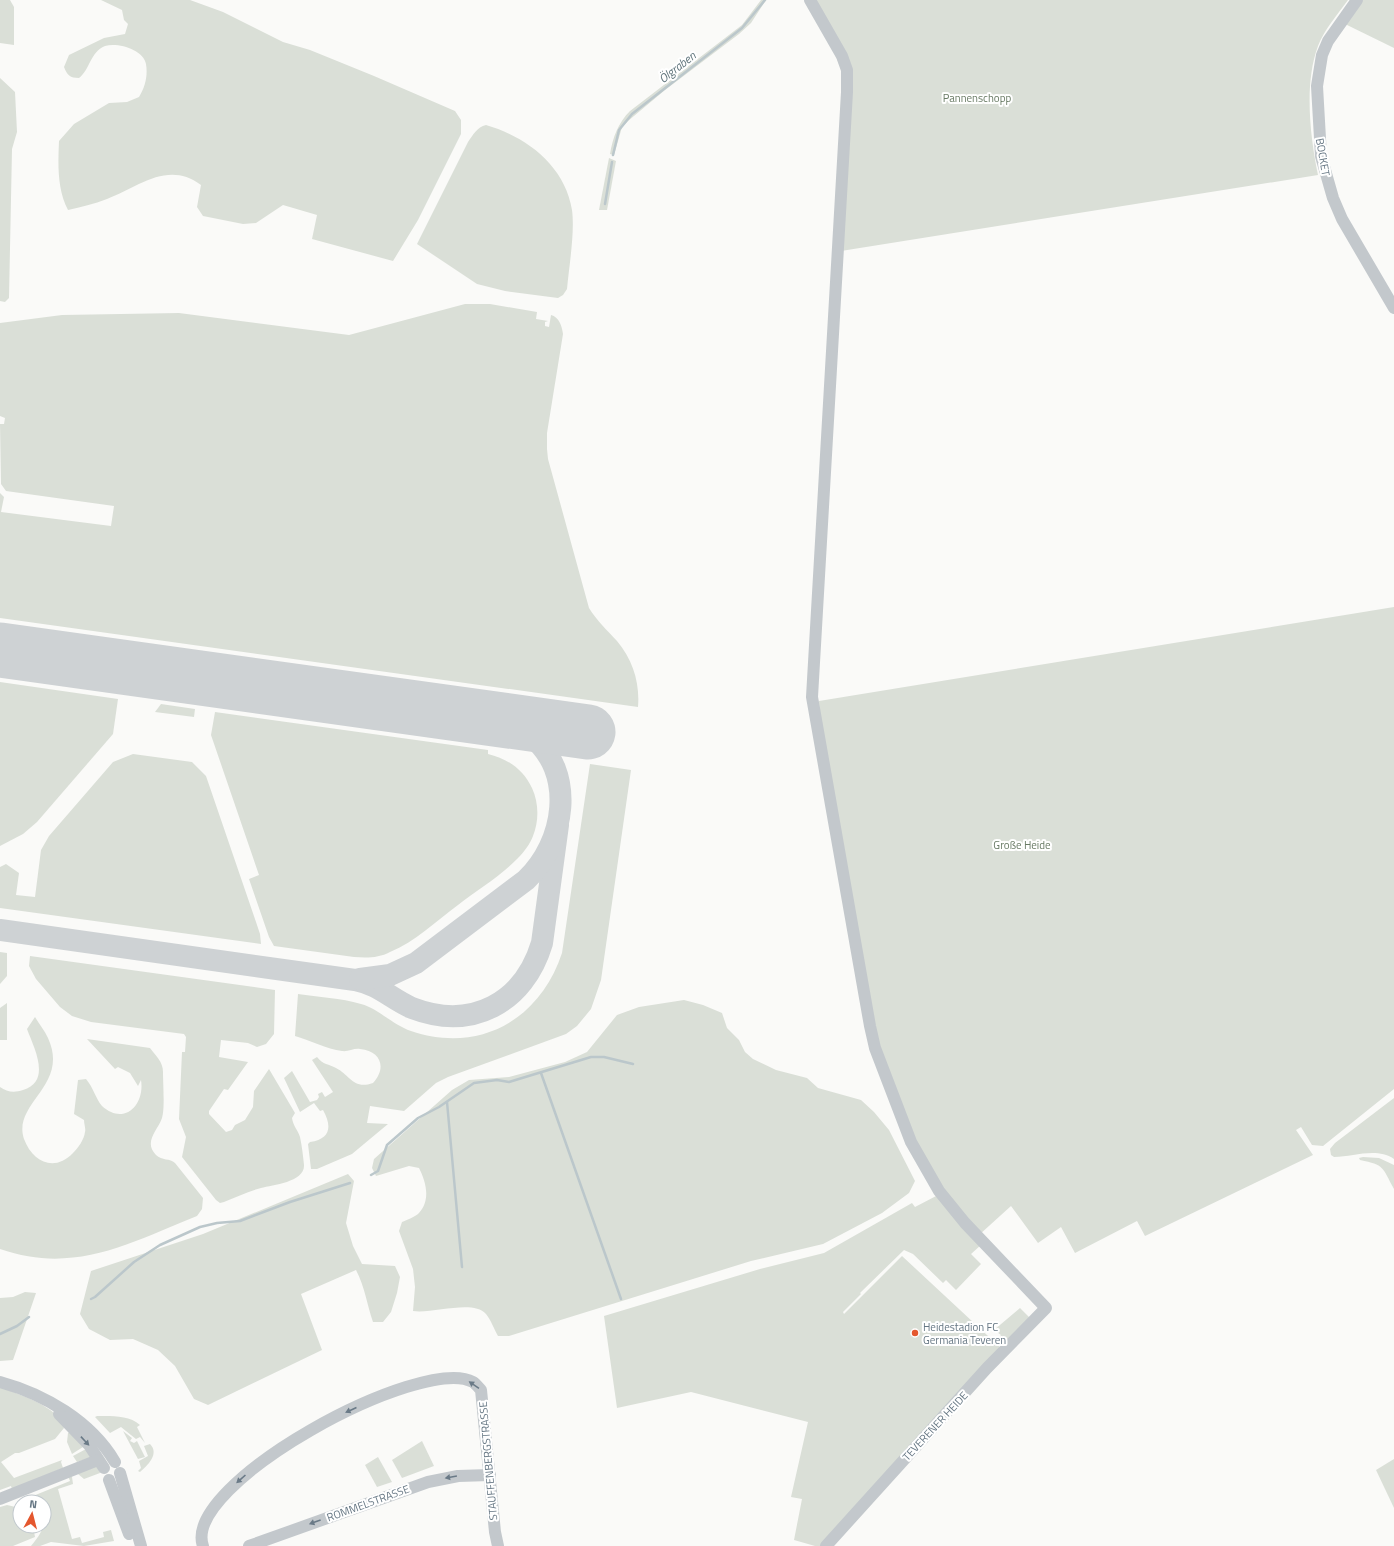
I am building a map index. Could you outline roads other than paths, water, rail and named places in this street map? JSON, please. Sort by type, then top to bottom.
[{"type":"street","name":"TEVERENER HEIDE","points":[[810,0],[842,56],[847,70],[848,92],[812,697],[870,1026],[874,1048],[911,1142],[939,1191],[965,1223],[1046,1308],[987,1368],[826,1546]]},
{"type":"street","name":"BOCKET","points":[[1357,0],[1328,41],[1322,55],[1317,86],[1321,156],[1333,198],[1342,219],[1394,308]]},
{"type":"street","name":"STAUFFENBERGSTRASSE","points":[[203,1546],[203,1524],[211,1510],[241,1479],[262,1461],[312,1428],[385,1395],[424,1382],[444,1379],[462,1379],[472,1382],[481,1390],[495,1532],[498,1546]]},
{"type":"street","points":[[0,1382],[29,1392],[65,1411],[82,1424],[107,1450],[115,1462]]},
{"type":"street","points":[[0,1499],[101,1464],[89,1445],[50,1404]]},
{"type":"street","name":"ROMMELSTRASSE","points":[[249,1546],[419,1485],[458,1476],[490,1475]]},
{"type":"street","points":[[134,1546],[115,1478],[141,1546]]},
{"type":"waterway","name":"Ölgraben","points":[[613,155],[619,130],[632,114],[742,28],[765,0]]},
{"type":"waterway","name":"Ölgraben","points":[[605,204],[612,162]]},
{"type":"waterway","points":[[371,1175],[378,1171],[387,1145],[418,1118],[439,1107],[474,1083],[497,1080],[509,1082],[591,1057],[604,1057],[633,1064]]},
{"type":"waterway","points":[[541,1073],[621,1299]]},
{"type":"waterway","points":[[447,1102],[462,1267]]},
{"type":"waterway","points":[[91,1299],[134,1262],[160,1245],[200,1227],[217,1223],[240,1221],[290,1202],[350,1183]]},
{"type":"waterway","points":[[0,1334],[17,1326],[29,1317]]},
{"type":"place","name":"Heidestadion FC Germania Teveren","points":[[915,1333]]},
{"type":"park label","name":"Pannenschopp","points":[[977,98]]},
{"type":"park label","name":"Große Heide","points":[[1022,845]]}]
